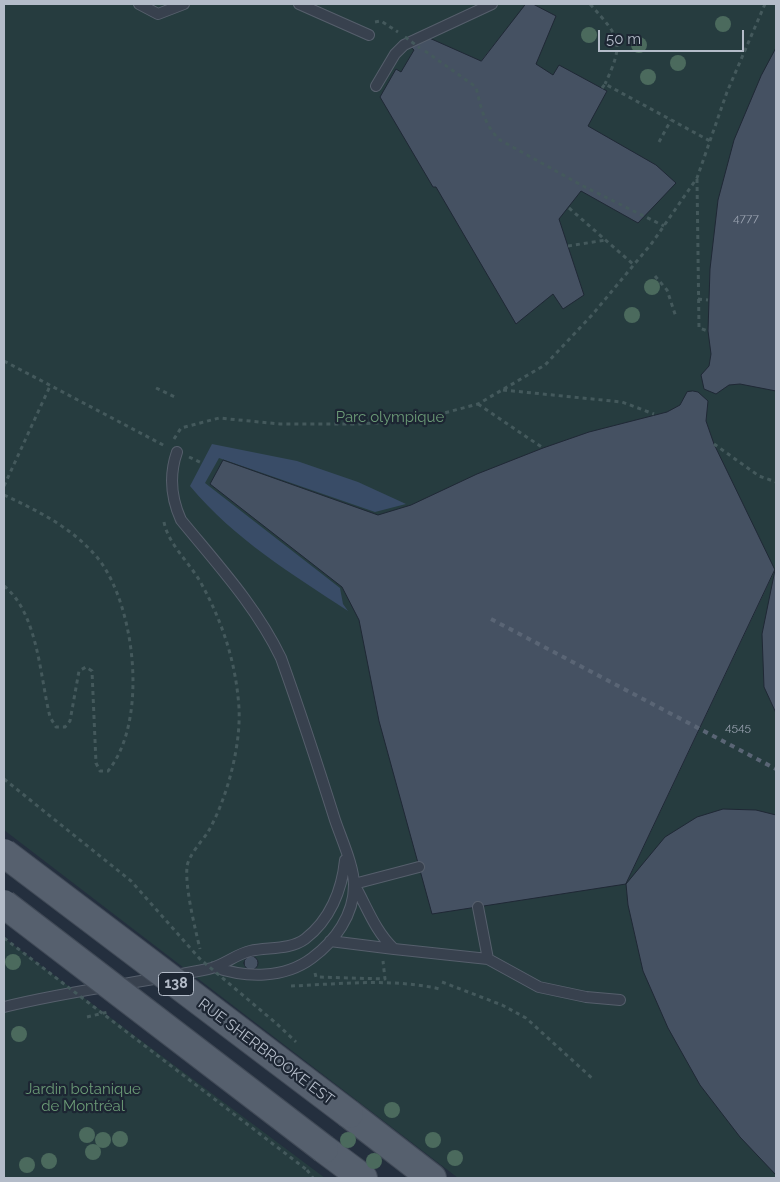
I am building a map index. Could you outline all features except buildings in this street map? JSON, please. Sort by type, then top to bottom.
[{"type":"main road","name":"RUE SHERBROOKE EST","points":[[4,853],[432,1178]]},
{"type":"main road","name":"138","points":[[4,904],[364,1178]]},
{"type":"lane","points":[[139,4],[158,14],[184,4]]},
{"type":"lane","points":[[299,4],[369,35]]},
{"type":"lane","points":[[376,86],[395,54],[404,45],[492,4]]},
{"type":"lane","points":[[173,450],[173,504],[180,520],[224,572],[269,633],[281,658],[299,706],[346,853],[354,884],[368,907],[377,930],[394,950]]},
{"type":"lane","points":[[4,1007],[53,995],[214,967],[248,951],[287,947],[303,940],[321,923],[337,897],[344,873],[346,853]]},
{"type":"lane","points":[[354,884],[419,867]]},
{"type":"lane","points":[[214,967],[233,974],[259,975],[285,972],[302,966],[339,932],[351,907],[354,884]]},
{"type":"lane","points":[[478,907],[488,959]]},
{"type":"lane","points":[[330,941],[394,950],[488,959],[539,987],[586,997],[620,1000]]},
{"type":"path","points":[[590,4],[610,26],[618,52],[602,88]]},
{"type":"path","points":[[173,441],[181,428],[219,418],[280,424],[358,424],[414,420],[478,404],[545,365],[592,315],[634,265],[697,178],[727,92],[765,4]]},
{"type":"path","points":[[404,37],[476,87],[484,118],[490,131],[500,140],[583,186],[664,226]]},
{"type":"path","points":[[605,84],[710,141]]},
{"type":"path","points":[[660,142],[671,120]]},
{"type":"path","points":[[697,178],[699,328],[708,331]]},
{"type":"path","points":[[569,208],[634,265]]},
{"type":"path","points":[[568,246],[606,240]]},
{"type":"path","points":[[655,276],[667,290],[676,317]]},
{"type":"path","points":[[698,299],[708,300]]},
{"type":"path","points":[[4,362],[173,450]]},
{"type":"path","points":[[4,486],[50,386]]},
{"type":"path","points":[[156,388],[178,398]]},
{"type":"path","points":[[502,390],[622,402],[654,414]]},
{"type":"path","points":[[478,404],[543,448]]},
{"type":"path","points":[[714,444],[759,476],[776,482]]},
{"type":"path","points":[[4,495],[58,522],[87,547],[100,562],[119,601],[133,670],[132,701],[124,741],[108,771],[100,771],[96,763],[92,671],[86,667],[79,671],[70,721],[65,727],[56,727],[50,717],[29,625],[18,601],[4,586]]},
{"type":"path","points":[[163,516],[169,538],[183,554],[201,583],[227,636],[238,703],[234,755],[226,793],[208,831],[187,866],[194,921],[200,949]]},
{"type":"path","points":[[4,779],[131,881],[200,959],[277,1024],[303,1049]]},
{"type":"path","points":[[4,938],[307,1170],[312,1178]]},
{"type":"path","points":[[442,982],[502,1005],[539,1028],[594,1080]]},
{"type":"path","points":[[282,986],[394,983],[422,985],[440,990]]},
{"type":"path","points":[[225,988],[244,988]]},
{"type":"green space","name":"Parc olympique","points":[[4,4],[776,4],[776,1178],[458,1178],[4,830]]},
{"type":"green space","name":"Jardin botanique de Montréal","points":[[4,938],[325,1178],[4,1178]]},
{"type":"water","points":[[212,444],[297,461],[358,482],[406,504],[375,512],[219,458],[205,483],[340,588],[343,604],[348,611],[285,569],[245,539],[225,523],[190,486]]},
{"type":"railway","points":[[491,619],[776,769]]}]
